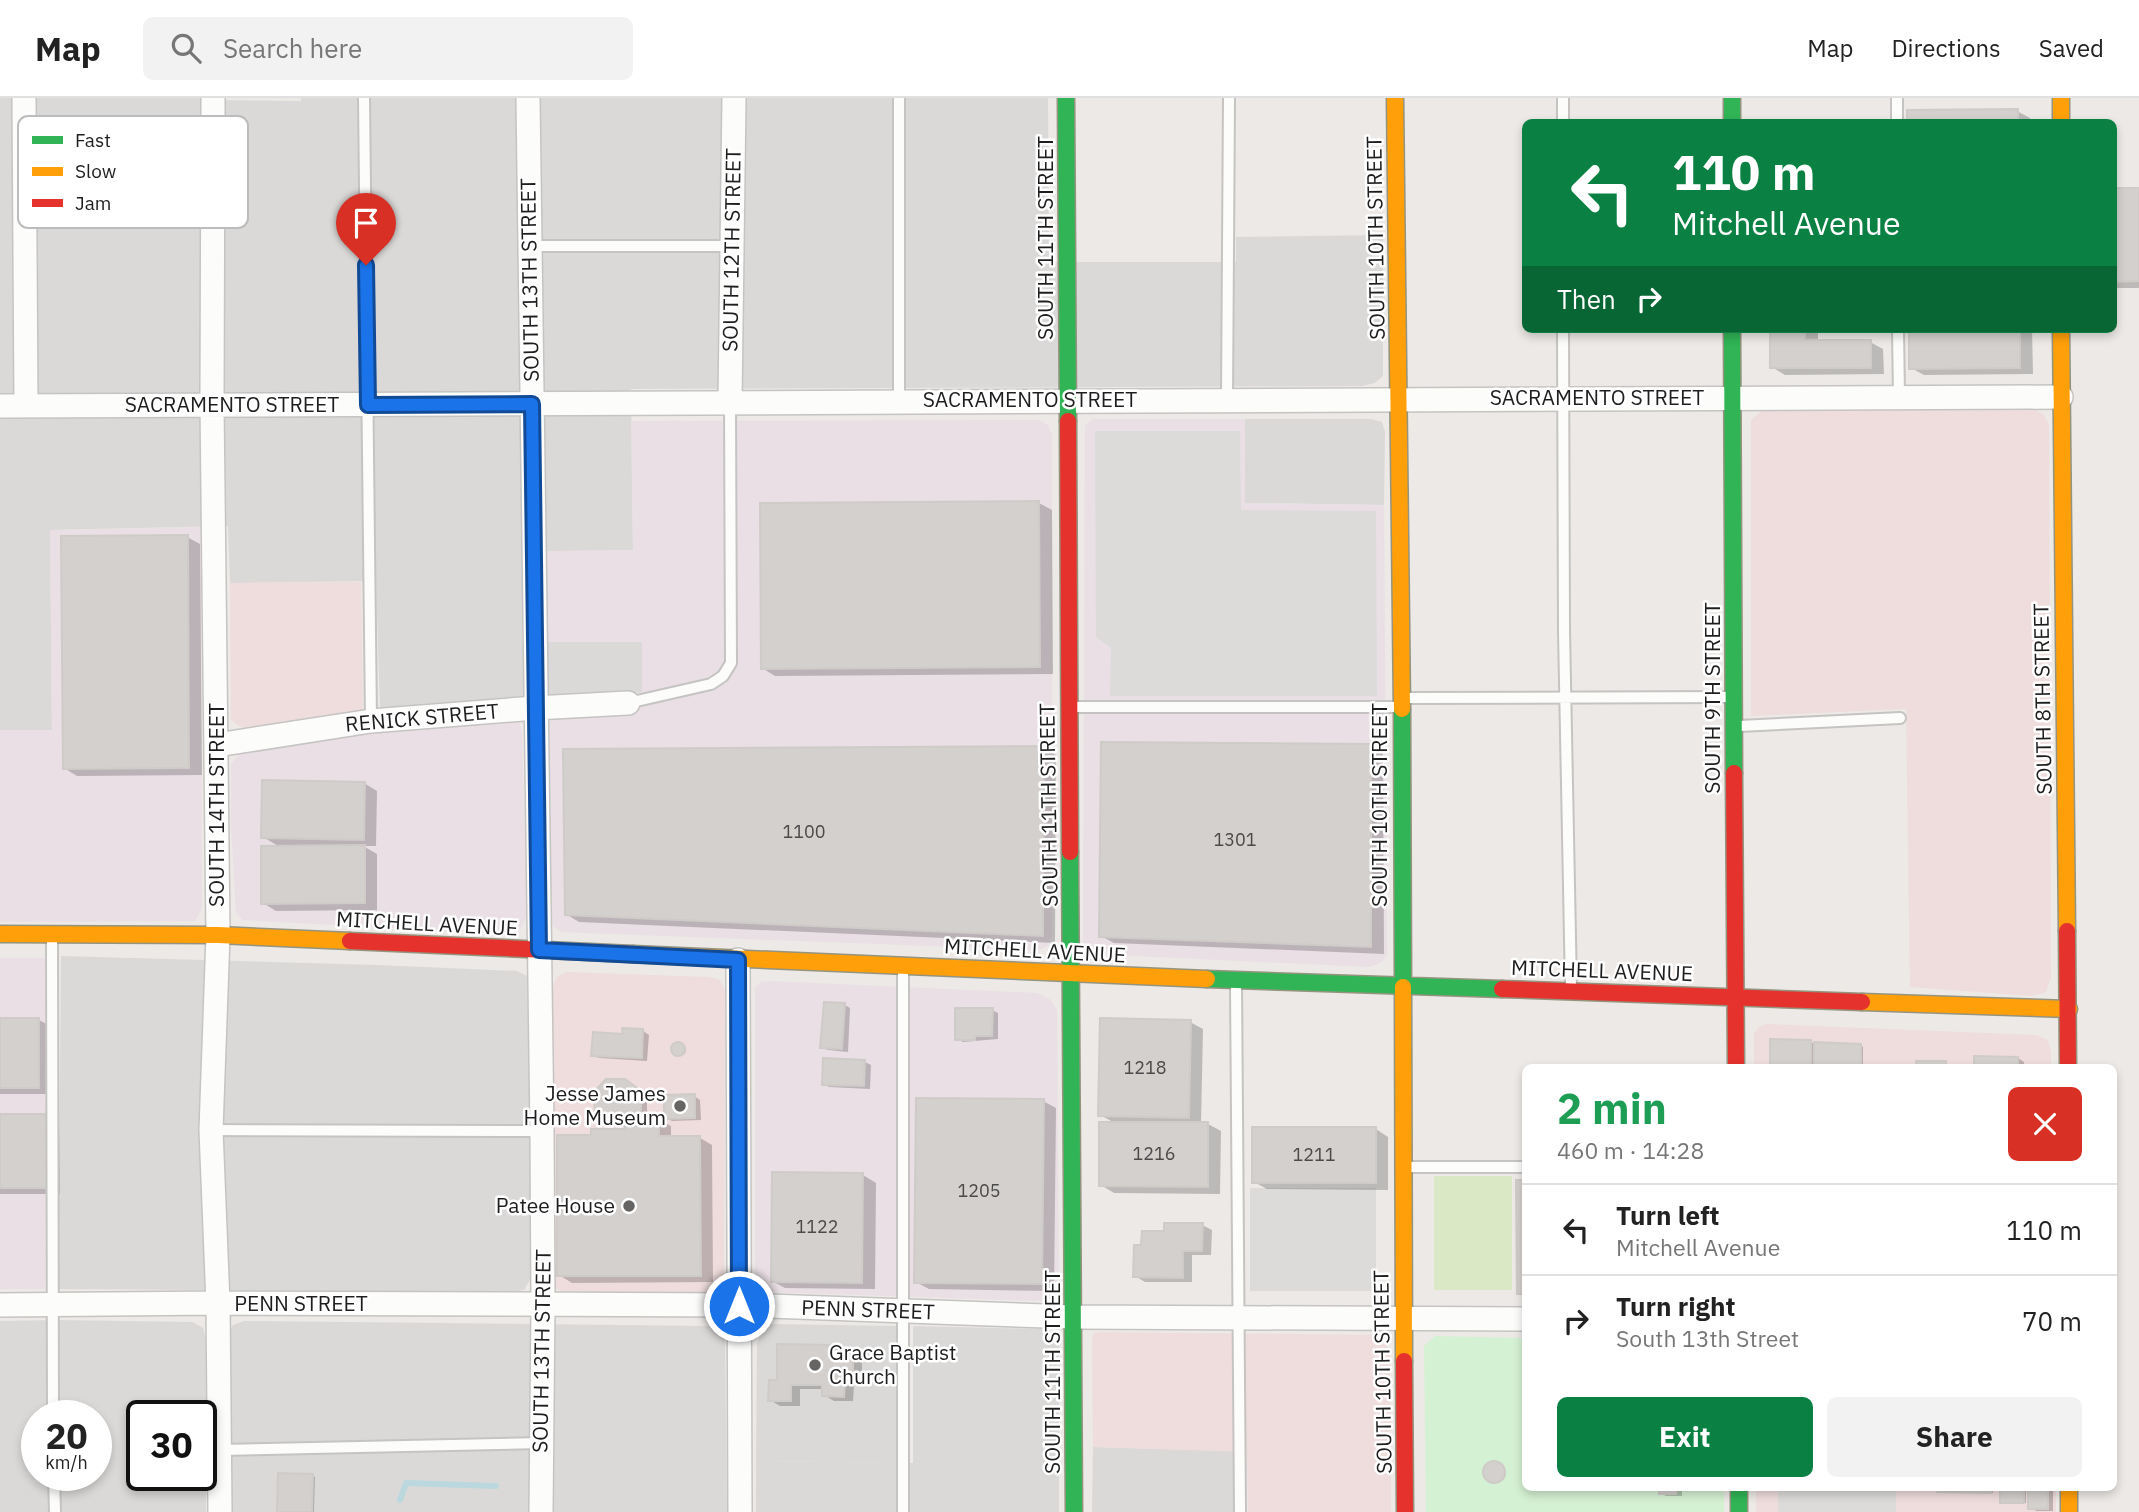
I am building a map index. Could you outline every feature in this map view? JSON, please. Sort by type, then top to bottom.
[{"type":"main road","name":"SOUTH 11TH STREET","points":[[1066,98],[1074,1512]]},
{"type":"main road","name":"SOUTH 10TH STREET","points":[[1395,98],[1405,1512]]},
{"type":"main road","points":[[1732,98],[1732,119]]},
{"type":"main road","points":[[2061,98],[2061,119]]},
{"type":"main road","name":"SOUTH 9TH STREET","points":[[1732,333],[1736,1064]]},
{"type":"main road","name":"SOUTH 8TH STREET","points":[[2061,333],[2068,1064]]},
{"type":"main road","name":"MITCHELL AVENUE","points":[[0,934],[218,935],[1071,974],[2068,1009]]},
{"type":"main road","points":[[1739,1491],[1739,1512]]},
{"type":"main road","points":[[2069,1491],[2069,1512]]},
{"type":"street","points":[[23,98],[23,116]]},
{"type":"street","name":"SOUTH 14TH STREET","points":[[213,98],[213,116]]},
{"type":"street","name":"SOUTH 13TH STREET","points":[[528,98],[542,1131],[541,1512]]},
{"type":"street","name":"SOUTH 12TH STREET","points":[[730,401],[734,98]]},
{"type":"street","points":[[24,228],[26,405]]},
{"type":"street","name":"SOUTH 14TH STREET","points":[[213,228],[218,935],[211,1130],[218,1303],[220,1512]]},
{"type":"street","name":"SACRAMENTO STREET","points":[[0,406],[2061,397]]},
{"type":"street","name":"RENICK STREET","points":[[217,745],[371,721],[628,703]]},
{"type":"street","points":[[738,960],[740,1512]]},
{"type":"street","name":"PENN STREET","points":[[0,1305],[543,1304],[739,1306],[1074,1317],[1522,1319]]},
{"type":"lane","points":[[364,98],[371,721]]},
{"type":"lane","points":[[899,98],[899,400]]},
{"type":"lane","points":[[1227,399],[1229,98]]},
{"type":"lane","points":[[1563,98],[1563,119]]},
{"type":"lane","points":[[1897,98],[1898,119]]},
{"type":"lane","points":[[530,246],[732,246]]},
{"type":"lane","points":[[1563,333],[1565,698],[1571,990]]},
{"type":"lane","points":[[1899,333],[1899,397]]},
{"type":"lane","points":[[628,703],[711,684],[723,676],[732,663],[730,401]]},
{"type":"lane","points":[[1069,707],[1734,697]]},
{"type":"lane","points":[[1734,727],[1900,718]]},
{"type":"lane","points":[[52,933],[53,1400]]},
{"type":"lane","points":[[903,1512],[904,966]]},
{"type":"lane","points":[[1236,980],[1240,1512]]},
{"type":"lane","points":[[211,1130],[542,1131]]},
{"type":"lane","points":[[1402,1167],[1522,1167]]},
{"type":"lane","points":[[220,1450],[540,1443]]},
{"type":"lane","points":[[54,1491],[55,1512]]},
{"type":"shaded area","points":[[0,98],[301,101],[301,98],[1048,98],[1049,262],[1236,262],[1236,237],[1383,235],[1383,376],[1375,383],[1362,386],[631,389],[633,550],[522,552],[522,642],[642,641],[642,692],[625,695],[523,696],[380,711],[376,581],[230,583],[228,526],[50,530],[52,730],[0,730]]},
{"type":"shaded area","points":[[1766,408],[2031,408],[2044,415],[2049,425],[2051,978],[2046,992],[2032,996],[1910,987],[1906,709],[1751,716],[1751,420]]},
{"type":"shaded area","points":[[1092,419],[1245,419],[1245,503],[1384,505],[1387,954],[1382,962],[1369,967],[1094,954],[1087,949],[1083,940],[1085,426]]},
{"type":"shaded area","points":[[1245,419],[1371,419],[1382,422],[1385,432],[1384,505],[1245,503]]},
{"type":"shaded area","points":[[1039,420],[1048,425],[1052,435],[1052,936],[1048,946],[1037,950],[561,932],[553,926],[550,915],[547,713],[639,710],[642,692],[642,642],[546,642],[545,551],[633,550],[631,421]]},
{"type":"shaded area","points":[[1095,431],[1240,431],[1241,510],[1376,511],[1377,696],[1110,696],[1111,648],[1096,637]]},
{"type":"shaded area","points":[[201,527],[202,908],[195,921],[0,922],[0,730],[52,730],[50,530]]},
{"type":"shaded area","points":[[361,582],[363,712],[258,730],[241,727],[231,720],[230,583]]},
{"type":"shaded area","points":[[510,719],[519,722],[522,731],[527,916],[520,929],[509,934],[242,920],[236,912],[231,764],[239,754],[375,730]]},
{"type":"shaded area","points":[[61,956],[517,971],[527,976],[533,1275],[524,1290],[58,1289]]},
{"type":"shaded area","points":[[0,958],[45,958],[45,1289],[0,1289]]},
{"type":"shaded area","points":[[567,972],[709,977],[720,980],[725,991],[724,1283],[719,1291],[709,1295],[564,1292],[555,1288],[551,1279],[551,997],[554,982],[558,976]]},
{"type":"shaded area","points":[[761,982],[1037,993],[1051,1000],[1057,1010],[1059,1287],[1055,1297],[1041,1301],[767,1292],[757,1287],[755,988]]},
{"type":"shaded area","points":[[1766,1024],[2036,1035],[2048,1040],[2051,1064],[1754,1064],[1754,1034],[1759,1027]]},
{"type":"shaded area","points":[[1250,1188],[1376,1188],[1376,1291],[1250,1291]]},
{"type":"shaded area","points":[[0,1321],[193,1322],[203,1328],[206,1339],[206,1400],[126,1400],[126,1491],[206,1491],[206,1512],[0,1512]]},
{"type":"shaded area","points":[[244,1321],[710,1326],[721,1329],[725,1339],[727,1512],[230,1512],[228,1334],[233,1325]]},
{"type":"shaded area","points":[[771,1324],[899,1326],[898,1463],[756,1461],[757,1343],[762,1330]]},
{"type":"shaded area","points":[[913,1326],[1042,1329],[1054,1334],[1059,1342],[1059,1512],[756,1512],[756,1461],[913,1463]]},
{"type":"shaded area","points":[[1094,1333],[1373,1335],[1384,1339],[1390,1353],[1391,1512],[1248,1512],[1247,1452],[1093,1447],[1092,1340]]},
{"type":"shaded area","points":[[1093,1447],[1233,1451],[1233,1512],[1092,1512]]},
{"type":"shaded area","points":[[1756,1491],[2056,1491],[2056,1512],[1756,1512]]},
{"type":"shaded area","points":[[1778,1491],[1896,1491],[1896,1512],[1778,1512]]},
{"type":"green space","points":[[1434,1176],[1512,1176],[1512,1290],[1434,1290]]},
{"type":"green space","points":[[1435,1336],[1522,1338],[1522,1491],[1724,1491],[1724,1512],[1426,1512],[1424,1346]]},
{"type":"building","points":[[2018,109],[2018,119],[1907,119],[1907,110]]},
{"type":"building","points":[[2117,188],[2139,188],[2139,281],[2117,282]]},
{"type":"building","points":[[1770,333],[1805,333],[1805,340],[1871,340],[1871,368],[1770,368]]},
{"type":"building","points":[[1909,333],[2020,333],[2020,368],[1909,369]]},
{"type":"building","points":[[1039,501],[1040,667],[761,669],[760,503]]},
{"type":"building","points":[[188,535],[189,768],[63,769],[61,536]]},
{"type":"building","points":[[1101,742],[1371,744],[1371,947],[1099,937]]},
{"type":"building","points":[[1044,746],[1043,936],[565,915],[563,749]]},
{"type":"building","points":[[262,780],[365,782],[364,840],[261,838]]},
{"type":"building","points":[[365,845],[365,903],[261,904],[261,846]]},
{"type":"building","points":[[824,1002],[845,1003],[842,1049],[820,1048]]},
{"type":"building","points":[[955,1008],[993,1008],[992,1036],[975,1036],[975,1040],[955,1040]]},
{"type":"building","points":[[0,1018],[39,1018],[39,1088],[0,1088]]},
{"type":"building","points":[[1100,1018],[1191,1020],[1189,1118],[1098,1116]]},
{"type":"building","points":[[622,1028],[643,1029],[642,1058],[591,1056],[593,1032],[623,1034]]},
{"type":"building","points":[[1770,1039],[1811,1040],[1811,1064],[1770,1064]]},
{"type":"building","points":[[678,1042],[683,1044],[683,1054],[678,1056],[673,1054],[671,1049],[673,1044]]},
{"type":"building","points":[[1814,1042],[1861,1044],[1861,1064],[1814,1064]]},
{"type":"building","points":[[1974,1056],[2018,1057],[2018,1064],[1974,1064]]},
{"type":"building","points":[[823,1058],[865,1060],[864,1086],[822,1085]]},
{"type":"building","points":[[1916,1061],[1946,1061],[1946,1064],[1916,1064]]},
{"type":"building","points":[[606,1079],[625,1079],[641,1091],[641,1113],[628,1125],[608,1124],[595,1111],[593,1093]]},
{"type":"building","name":"Jesse James Home Museum","points":[[695,1094],[695,1118],[664,1119],[664,1095]]},
{"type":"building","points":[[916,1098],[1044,1099],[1042,1284],[914,1283]]},
{"type":"building","name":"Patee House","points":[[641,1113],[641,1117],[659,1117],[659,1136],[700,1136],[701,1276],[557,1276],[557,1135],[591,1135],[591,1129],[624,1129]]},
{"type":"building","points":[[0,1114],[47,1114],[47,1188],[0,1188]]},
{"type":"building","points":[[1099,1122],[1208,1122],[1208,1187],[1099,1186]]},
{"type":"building","points":[[1252,1127],[1376,1127],[1376,1183],[1252,1183]]},
{"type":"building","points":[[772,1172],[863,1173],[862,1283],[771,1282]]},
{"type":"building","points":[[1516,1180],[1522,1180],[1522,1294],[1517,1294]]},
{"type":"building","points":[[1164,1223],[1203,1223],[1202,1251],[1183,1251],[1183,1278],[1133,1277],[1134,1245],[1141,1245],[1142,1231],[1164,1231]]},
{"type":"building","name":"Grace Baptist Church","points":[[777,1344],[833,1345],[833,1351],[853,1351],[853,1381],[845,1381],[844,1397],[822,1396],[822,1385],[791,1385],[791,1401],[768,1401],[769,1380],[777,1380]]},
{"type":"building","points":[[1494,1461],[1502,1464],[1505,1472],[1502,1480],[1494,1483],[1486,1480],[1483,1472],[1486,1464]]},
{"type":"building","points":[[278,1473],[313,1474],[312,1512],[277,1512]]},
{"type":"building","points":[[1659,1491],[1676,1491],[1676,1494],[1659,1494]]},
{"type":"building","points":[[1937,1491],[1991,1491],[1991,1493]]},
{"type":"building","points":[[2000,1491],[2024,1491],[2024,1503],[2000,1503]]},
{"type":"building","points":[[2028,1491],[2048,1491],[2048,1509],[2028,1509]]},
{"type":"waterway","points":[[400,1500],[406,1483],[496,1486]]},
{"type":"traffic: fast","points":[[1066,98],[1068,421]]},
{"type":"traffic: fast","points":[[1732,98],[1732,119]]},
{"type":"traffic: fast","points":[[1732,333],[1734,773]]},
{"type":"traffic: fast","points":[[1402,709],[1403,987]]},
{"type":"traffic: fast","points":[[1070,852],[1074,1512]]},
{"type":"traffic: fast","points":[[1207,979],[1502,989]]},
{"type":"traffic: fast","points":[[1739,1491],[1739,1512]]},
{"type":"traffic: slow","points":[[1395,98],[1402,709]]},
{"type":"traffic: slow","points":[[2061,98],[2061,119]]},
{"type":"traffic: slow","points":[[2061,333],[2067,931]]},
{"type":"traffic: slow","points":[[0,934],[218,935],[350,941]]},
{"type":"traffic: slow","points":[[633,954],[1207,979]]},
{"type":"traffic: slow","points":[[1403,987],[1404,1361]]},
{"type":"traffic: slow","points":[[1862,1002],[2069,1009]]},
{"type":"traffic: slow","points":[[2069,1491],[2069,1512]]},
{"type":"traffic: jam","points":[[1068,421],[1070,852]]},
{"type":"traffic: jam","points":[[1734,773],[1736,1064]]},
{"type":"traffic: jam","points":[[2067,931],[2068,1064]]},
{"type":"traffic: jam","points":[[350,941],[633,954]]},
{"type":"traffic: jam","points":[[1502,989],[1862,1002]]},
{"type":"traffic: jam","points":[[1404,1361],[1405,1512]]},
{"type":"place","name":"Jesse James Home Museum","points":[[680,1106]]},
{"type":"place","name":"Patee House","points":[[629,1206]]},
{"type":"place","name":"Grace Baptist Church","points":[[815,1365]]},
{"type":"route","points":[[366,265],[368,405],[532,404],[539,950],[738,960],[739,1306]]}]
